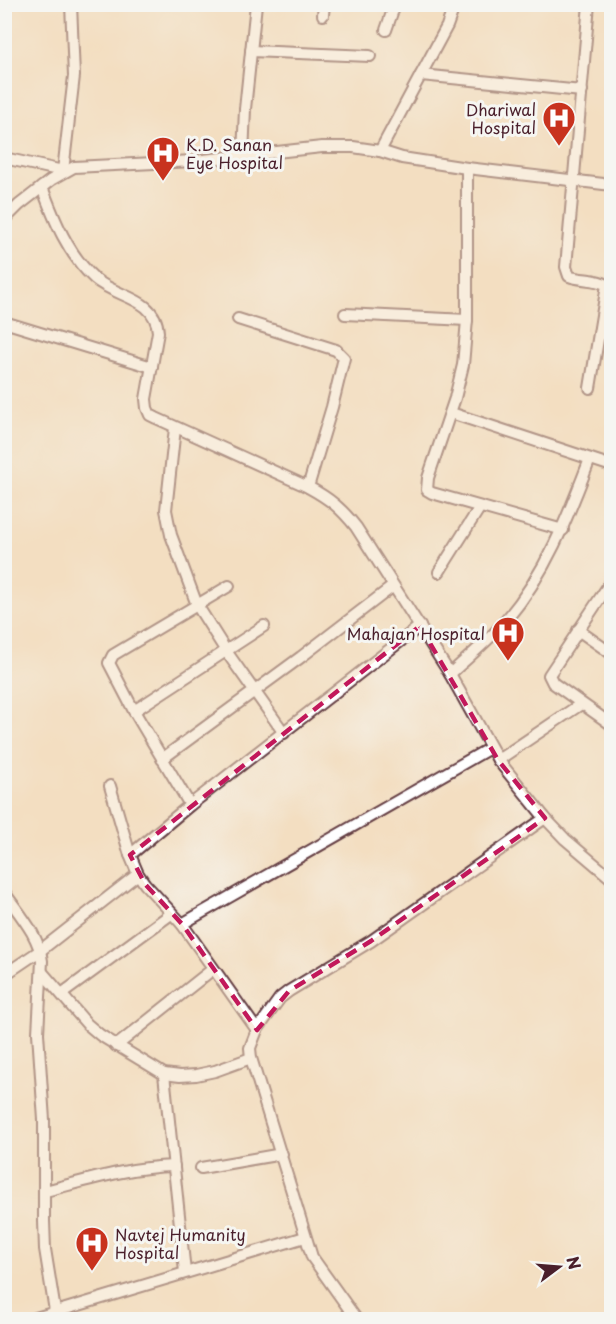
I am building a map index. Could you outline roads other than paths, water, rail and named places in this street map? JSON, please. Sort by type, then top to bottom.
[{"type":"street","points":[[63,171],[74,76],[71,4]]},
{"type":"street","points":[[243,156],[244,109],[256,4]]},
{"type":"street","points":[[386,30],[395,4]]},
{"type":"street","points":[[380,151],[447,26],[455,4]]},
{"type":"street","points":[[589,4],[567,272],[574,278],[605,283],[607,289],[591,388]]},
{"type":"street","points":[[251,51],[370,56]]},
{"type":"street","points":[[421,75],[582,91]]},
{"type":"street","points":[[4,220],[19,205],[63,171],[85,165],[194,161],[322,147],[353,147],[380,151],[402,158],[467,168],[612,185]]},
{"type":"street","points":[[4,158],[63,171]]},
{"type":"street","points":[[467,168],[467,320],[463,364],[451,413],[428,478],[427,490],[563,530]]},
{"type":"street","points":[[42,187],[62,234],[80,264],[102,285],[142,304],[153,312],[157,320],[158,332],[147,408],[150,414],[175,428],[308,487],[329,498],[340,508],[356,527],[420,626],[498,760],[565,839],[612,879]]},
{"type":"street","points":[[345,314],[467,320]]},
{"type":"street","points":[[238,319],[336,350],[344,358],[333,407],[308,487]]},
{"type":"street","points":[[4,322],[152,367]]},
{"type":"street","points":[[451,413],[612,466]]},
{"type":"street","points":[[175,428],[167,499],[168,521],[197,604],[226,651],[284,733]]},
{"type":"street","points":[[450,674],[507,620],[538,576],[563,530],[590,459]]},
{"type":"street","points":[[439,572],[480,507]]},
{"type":"street","points":[[612,580],[609,592],[578,630],[549,675],[553,683],[612,725]]},
{"type":"street","points":[[190,805],[135,711],[111,667],[110,659],[229,586]]},
{"type":"street","points":[[162,759],[393,587]]},
{"type":"street","points":[[135,711],[264,626]]},
{"type":"street","points":[[130,855],[190,805],[420,626]]},
{"type":"street","points":[[578,630],[612,654]]},
{"type":"street","points":[[498,760],[581,704]]},
{"type":"street","points":[[182,924],[490,748]]},
{"type":"street","points":[[111,786],[130,855],[138,874],[182,924],[257,1030]]},
{"type":"street","points":[[357,1320],[320,1270],[304,1237],[250,1048],[257,1030],[280,998],[371,940],[545,818]]},
{"type":"street","points":[[4,975],[41,950],[138,874]]},
{"type":"street","points":[[4,892],[34,935],[41,950],[38,1033],[44,1120],[45,1249],[55,1311]]},
{"type":"street","points":[[63,993],[171,914]]},
{"type":"street","points":[[116,1046],[213,969]]},
{"type":"street","points":[[42,972],[63,993],[87,1023],[116,1046],[164,1074],[196,1075],[251,1058]]},
{"type":"street","points":[[164,1074],[185,1272]]},
{"type":"street","points":[[201,1168],[282,1154]]},
{"type":"street","points":[[45,1191],[120,1171],[174,1166]]},
{"type":"street","points":[[29,1320],[304,1237]]},
{"type":"place","name":"Dhariwal Hospital","points":[[559,147]]},
{"type":"place","name":"K.D. Sanan Eye Hospital","points":[[163,182]]},
{"type":"place","name":"Mahajan Hospital","points":[[508,662]]},
{"type":"place","name":"Navtej Humanity Hospital","points":[[92,1272]]}]
